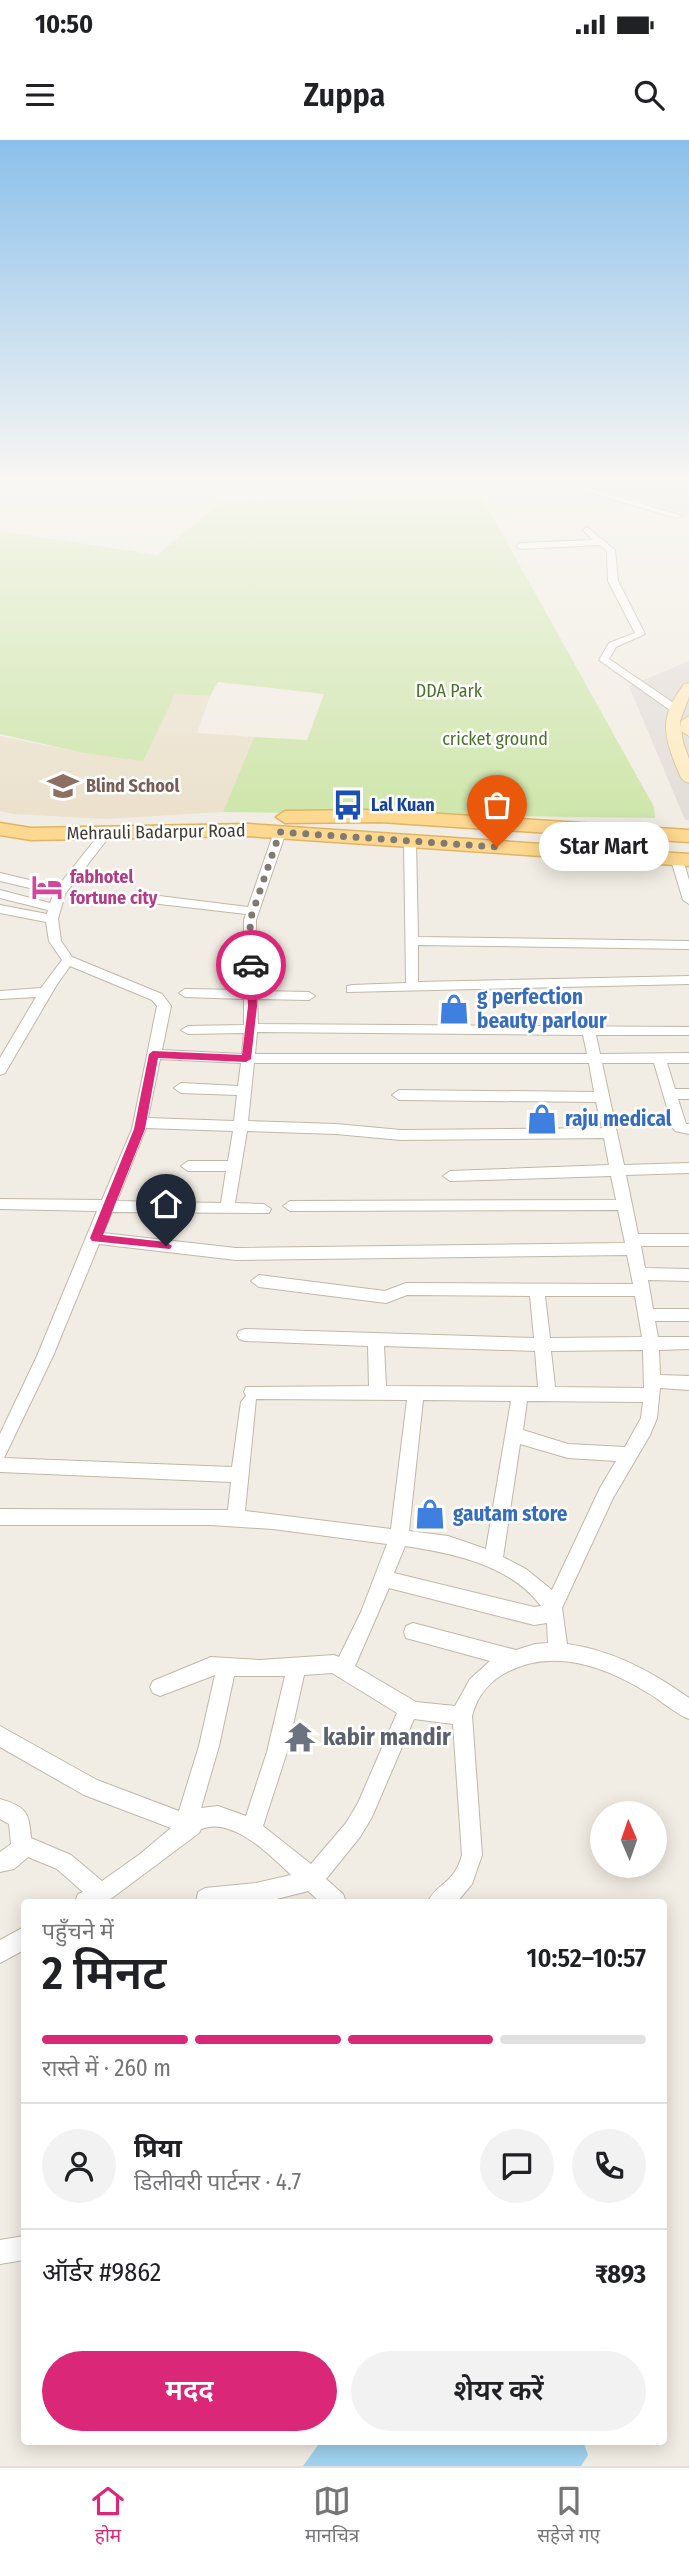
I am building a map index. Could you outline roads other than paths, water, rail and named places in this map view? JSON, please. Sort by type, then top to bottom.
[{"type":"main road","name":"Mehrauli Badarpur Road","points":[[0,829],[31,834],[106,833],[380,816],[689,836]]},
{"type":"main road","name":"Mehrauli Badarpur Road","points":[[0,823],[58,828],[249,825],[280,832],[683,860]]},
{"type":"street","points":[[617,591],[640,634],[612,645],[604,660],[674,708]]},
{"type":"street","points":[[689,687],[674,708],[672,735],[689,778]]},
{"type":"street","points":[[689,721],[689,731]]},
{"type":"street","points":[[227,1209],[241,1125],[251,1029],[253,996],[249,926],[280,832]]},
{"type":"street","points":[[0,1452],[46,1356],[96,1238],[140,1123],[164,1006],[162,1001],[131,985],[95,973],[68,960],[55,941],[53,913],[59,894],[106,833]]},
{"type":"street","points":[[410,841],[412,987]]},
{"type":"street","points":[[683,860],[689,900]]},
{"type":"street","points":[[0,877],[34,885]]},
{"type":"street","points":[[0,894],[53,913]]},
{"type":"street","points":[[151,899],[253,911]]},
{"type":"street","points":[[0,909],[53,913]]},
{"type":"street","points":[[411,942],[689,944]]},
{"type":"street","points":[[0,1070],[45,992],[68,960]]},
{"type":"street","points":[[352,989],[495,983],[689,980]]},
{"type":"street","points":[[0,995],[45,992]]},
{"type":"street","points":[[184,993],[309,996]]},
{"type":"street","points":[[188,1030],[689,1031]]},
{"type":"street","points":[[384,1579],[542,1616],[553,1608],[606,1493],[649,1418],[652,1388],[651,1342],[589,1032]]},
{"type":"street","points":[[153,1054],[246,1059],[689,1058]]},
{"type":"street","points":[[659,1058],[680,1128],[689,1129]]},
{"type":"street","points":[[181,1088],[244,1091]]},
{"type":"street","points":[[669,1094],[689,1094]]},
{"type":"street","points":[[399,1095],[603,1097]]},
{"type":"street","points":[[140,1123],[336,1129],[401,1135],[610,1133]]},
{"type":"street","points":[[188,1166],[234,1166]]},
{"type":"street","points":[[450,1176],[689,1168]]},
{"type":"street","points":[[0,1204],[264,1209]]},
{"type":"street","points":[[290,1206],[624,1205]]},
{"type":"street","points":[[96,1238],[236,1254],[633,1244],[689,1240]]},
{"type":"street","points":[[259,1282],[386,1297],[406,1289],[537,1290],[641,1282],[689,1275]]},
{"type":"street","points":[[537,1290],[547,1394]]},
{"type":"street","points":[[646,1315],[689,1315]]},
{"type":"street","points":[[245,1335],[542,1345],[689,1343]]},
{"type":"street","points":[[376,1341],[379,1392]]},
{"type":"street","points":[[236,1518],[251,1397],[379,1392],[547,1394],[652,1388],[689,1383]]},
{"type":"street","points":[[344,1668],[384,1579],[399,1537],[416,1392]]},
{"type":"street","points":[[493,1562],[520,1394]]},
{"type":"street","points":[[514,1435],[568,1451],[630,1455]]},
{"type":"street","points":[[0,1465],[240,1475]]},
{"type":"street","points":[[0,1517],[236,1518],[462,1547],[535,1585],[553,1608],[558,1653]]},
{"type":"street","points":[[413,1632],[516,1659]]},
{"type":"street","points":[[444,1899],[457,1891],[467,1877],[472,1855],[472,1824],[462,1717],[464,1706],[482,1678],[516,1659],[541,1651],[588,1657],[625,1670],[689,1710]]},
{"type":"street","points":[[160,1687],[199,1669],[226,1666],[260,1669],[334,1664],[409,1708],[462,1717]]},
{"type":"street","points":[[188,1824],[213,1733],[226,1666]]},
{"type":"street","points":[[251,1830],[277,1752],[297,1666]]},
{"type":"street","points":[[205,1899],[257,1894],[311,1880],[353,1830],[365,1810],[409,1708]]},
{"type":"street","points":[[0,1736],[91,1788],[188,1824]]},
{"type":"street","points":[[0,1809],[19,1819],[21,1843],[64,1862],[94,1898],[188,1824],[212,1815],[251,1830],[283,1853],[332,1899]]},
{"type":"street","points":[[0,1861],[7,1862],[25,1846]]},
{"type":"street","points":[[0,1952],[21,1940]]},
{"type":"street","points":[[0,2252],[21,2248]]},
{"type":"water","points":[[318,2445],[584,2445],[588,2455],[581,2466],[303,2466]]},
{"type":"place","name":"Blind School","points":[[63,786]]},
{"type":"place","name":"Lal Kuan","points":[[348,805]]},
{"type":"place","name":"Star Mart","points":[[497,847]]},
{"type":"place","name":"fabhotel fortune city","points":[[47,887]]},
{"type":"place","name":"g perfection beauty parlour","points":[[454,1009]]},
{"type":"place","name":"raju medical","points":[[542,1119]]},
{"type":"place","name":"gautam store","points":[[430,1514]]},
{"type":"place","name":"kabir mandir","points":[[300,1737]]},
{"type":"park label","name":"DDA Park","points":[[449,691]]},
{"type":"park label","name":"cricket ground","points":[[495,739]]}]
